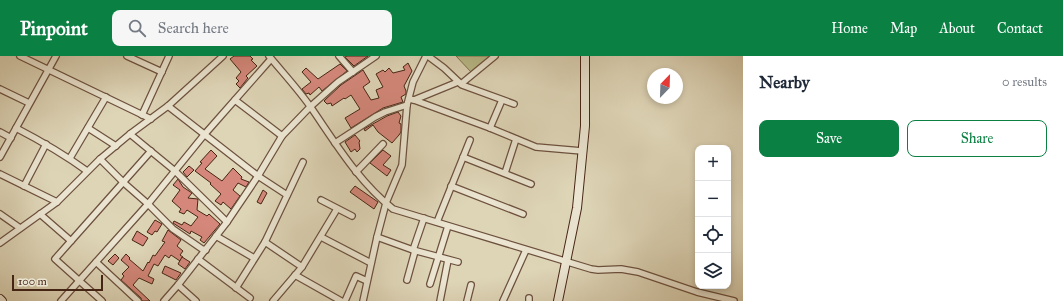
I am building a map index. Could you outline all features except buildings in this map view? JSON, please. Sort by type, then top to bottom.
[{"type":"street","points":[[20,56],[151,119]]},
{"type":"street","points":[[0,157],[56,56]]},
{"type":"street","points":[[127,56],[162,72]]},
{"type":"street","points":[[142,115],[169,56]]},
{"type":"street","points":[[0,242],[56,202],[100,159],[130,134],[168,106],[224,56]]},
{"type":"street","points":[[339,56],[353,72]]},
{"type":"street","points":[[164,301],[227,222],[258,176],[282,136],[310,107],[338,82],[376,56]]},
{"type":"street","points":[[363,301],[386,203],[402,165],[413,82],[427,56],[444,68],[459,83],[514,104]]},
{"type":"street","points":[[335,143],[384,112],[459,83],[495,56]]},
{"type":"street","points":[[558,301],[567,263],[577,208],[585,126],[585,56]]},
{"type":"street","points":[[60,301],[148,204],[204,135],[270,58],[310,107],[356,172],[393,209],[567,263],[598,270],[621,269],[638,272],[697,292],[734,301]]},
{"type":"street","points":[[0,89],[29,104]]},
{"type":"street","points":[[70,158],[106,97]]},
{"type":"street","points":[[235,100],[282,136]]},
{"type":"street","points":[[490,128],[502,100]]},
{"type":"street","points":[[410,101],[490,128],[536,147],[582,151]]},
{"type":"street","points":[[168,106],[258,176],[287,195]]},
{"type":"street","points":[[16,128],[70,158],[87,171]]},
{"type":"street","points":[[88,128],[116,146]]},
{"type":"street","points":[[0,132],[11,138]]},
{"type":"street","points":[[130,134],[175,171],[227,222]]},
{"type":"street","points":[[505,173],[516,139]]},
{"type":"street","points":[[437,222],[470,140]]},
{"type":"street","points":[[24,186],[46,144]]},
{"type":"street","points":[[356,172],[384,144]]},
{"type":"street","points":[[102,301],[56,259],[151,151]]},
{"type":"street","points":[[463,157],[531,184]]},
{"type":"street","points":[[100,159],[173,229],[202,249],[206,250]]},
{"type":"street","points":[[236,288],[265,242],[303,162]]},
{"type":"street","points":[[0,174],[56,202]]},
{"type":"street","points":[[451,186],[523,214]]},
{"type":"street","points":[[321,200],[352,216]]},
{"type":"street","points":[[273,301],[302,267],[337,209]]},
{"type":"street","points":[[0,214],[20,228]]},
{"type":"street","points":[[40,214],[71,241]]},
{"type":"street","points":[[407,280],[424,218]]},
{"type":"street","points":[[430,284],[448,226]]},
{"type":"street","points":[[216,236],[254,258]]},
{"type":"street","points":[[321,237],[371,263]]},
{"type":"street","points":[[377,237],[414,251],[458,262]]},
{"type":"street","points":[[265,242],[302,267]]},
{"type":"street","points":[[503,301],[526,250]]},
{"type":"street","points":[[198,259],[250,298]]},
{"type":"street","points":[[440,301],[448,260]]},
{"type":"street","points":[[96,262],[138,301]]},
{"type":"street","points":[[295,275],[341,301]]},
{"type":"street","points":[[345,301],[356,276],[367,281]]},
{"type":"street","points":[[178,285],[196,301]]},
{"type":"street","points":[[467,301],[471,285]]},
{"type":"green space","points":[[456,56],[491,56],[471,72]]}]
